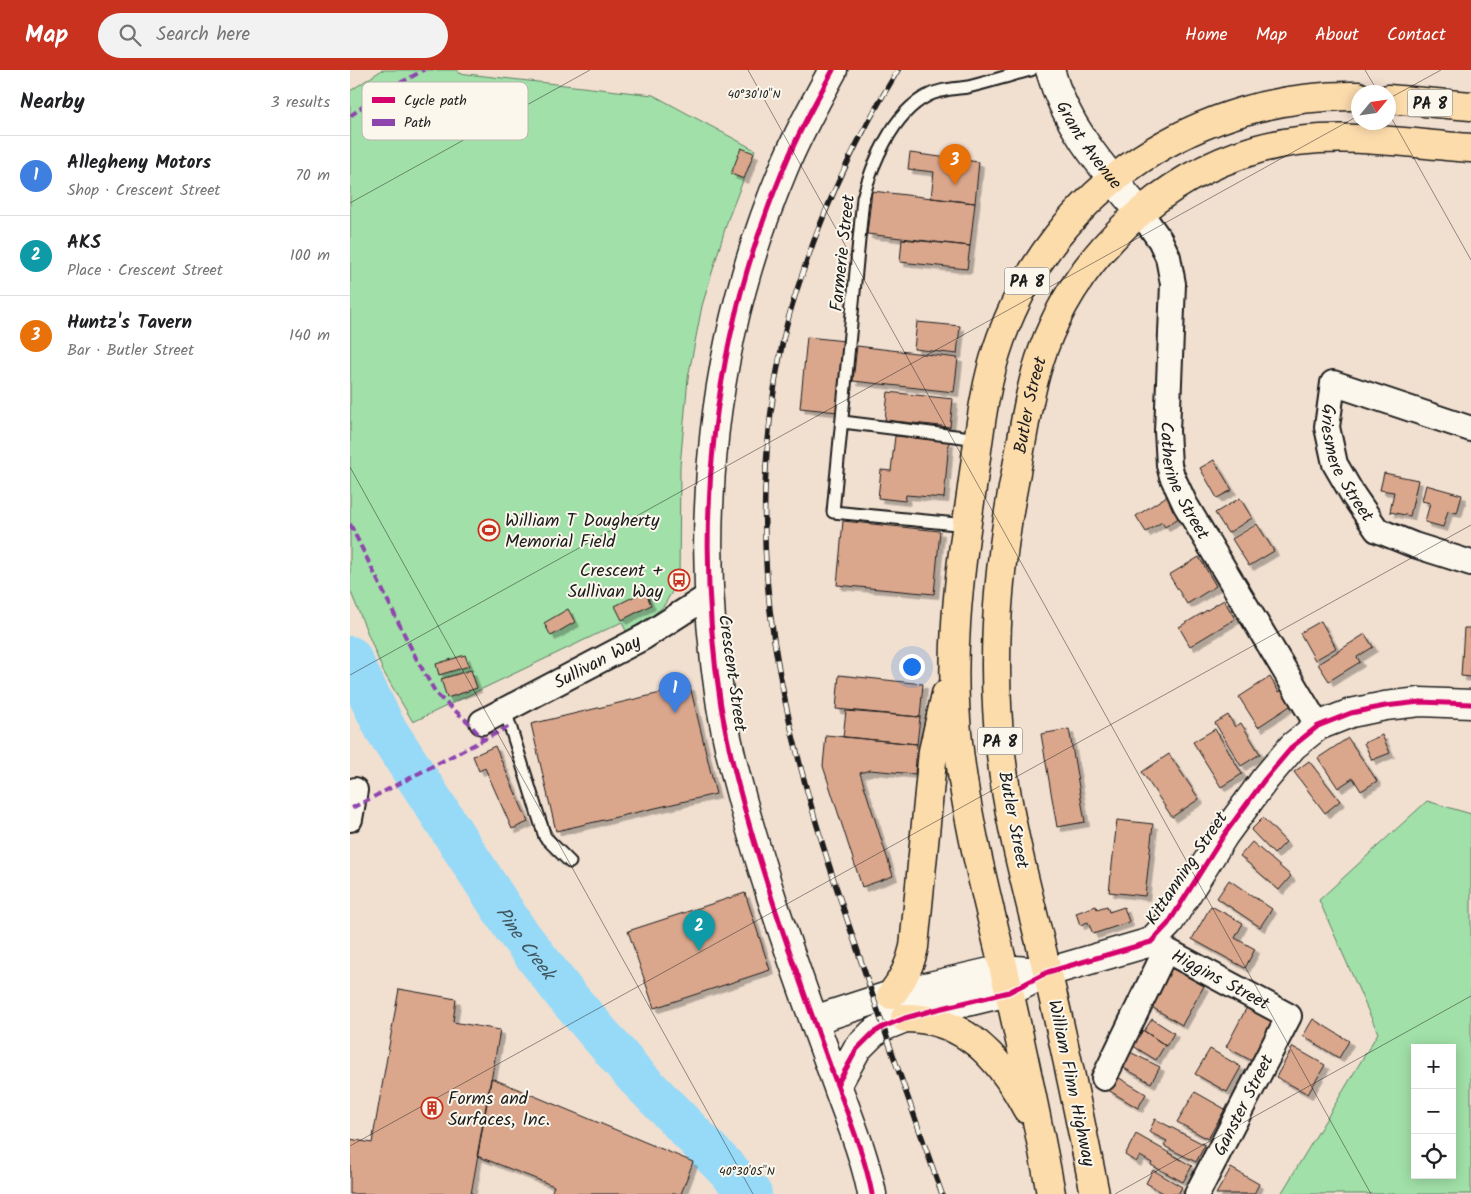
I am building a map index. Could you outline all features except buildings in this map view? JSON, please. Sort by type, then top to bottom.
[{"type":"highway","name":"PA 8","points":[[1051,1194],[1006,981],[978,862],[964,785],[955,708],[954,661],[958,587],[984,407],[993,364],[1004,330],[1021,292],[1040,260],[1072,218],[1113,180],[1156,149],[1226,116],[1248,109],[1292,100],[1351,96]]},
{"type":"highway","name":"PA 8","points":[[1396,100],[1471,106]]},
{"type":"highway","name":"Butler Street","points":[[1048,972],[1008,802],[1001,758],[996,673],[996,636],[1002,549],[1030,398],[1044,349],[1063,307],[1085,272],[1110,242],[1140,212],[1184,180],[1206,168],[1241,154],[1282,143],[1305,140],[1357,139],[1471,148]]},
{"type":"highway","points":[[954,661],[933,751],[914,947],[911,961],[903,979],[898,1006],[946,1025],[971,1038],[987,1052],[998,1063],[1021,1098],[1042,1146]]},
{"type":"highway","name":"William Flinn Highway","points":[[1048,972],[1096,1194]]},
{"type":"street","name":"Crescent Street","points":[[814,1020],[787,946],[759,856],[729,746],[718,682],[708,596],[707,557],[712,456],[722,375],[734,316],[756,242],[782,171],[796,139],[833,70]]},
{"type":"street","name":"Grant Avenue","points":[[1050,70],[1063,105],[1078,134],[1092,155],[1140,212]]},
{"type":"street","name":"Catherine Street","points":[[1140,212],[1160,240],[1168,257],[1174,284],[1167,430],[1172,476],[1193,517],[1318,726]]},
{"type":"street","name":"Griesmere Street","points":[[1471,429],[1333,383],[1327,428],[1335,464],[1377,530],[1414,545],[1471,563]]},
{"type":"street","name":"Sullivan Way","points":[[482,722],[644,637],[708,596]]},
{"type":"street","name":"Kittanning Street","points":[[814,1020],[898,1006],[1159,946],[1168,924],[1224,835],[1265,779],[1293,746],[1318,726],[1351,713],[1385,706],[1420,702],[1471,704]]},
{"type":"street","points":[[350,818],[355,790]]},
{"type":"street","points":[[1104,1078],[1159,946]]},
{"type":"street","name":"Higgins Street","points":[[1159,946],[1289,1016]]},
{"type":"street","name":"Kittanning Street","points":[[837,1085],[863,1042],[883,1027],[898,1006]]},
{"type":"street","name":"Ganster Street","points":[[1197,1194],[1289,1016]]},
{"type":"street","points":[[814,1020],[859,1146],[872,1194]]},
{"type":"lane","name":"Farmerie Street","points":[[967,525],[834,512],[864,198],[868,181],[884,145],[897,123],[908,110],[926,96],[1032,70]]},
{"type":"lane","points":[[843,422],[979,439]]},
{"type":"lane","points":[[505,710],[546,837],[570,862]]},
{"type":"green space","points":[[382,70],[458,70],[458,73],[653,95],[755,150],[728,219],[702,306],[688,378],[680,466],[679,580],[663,607],[648,619],[626,631],[622,622],[413,722],[383,671],[350,590],[350,91],[362,83],[362,140],[528,140],[528,82],[364,82]]},
{"type":"green space","points":[[1427,801],[1471,814],[1471,1194],[1281,1194],[1378,1033],[1319,900]]},
{"type":"waterway","name":"Pine Creek","points":[[350,657],[385,728],[515,929],[565,994],[634,1074],[751,1194]]},
{"type":"railway","points":[[898,70],[844,168],[833,193],[812,245],[787,323],[776,377],[767,452],[765,490],[766,566],[769,603],[781,679],[808,793],[842,906],[942,1194]]},
{"type":"marked path","points":[[402,82],[424,70]]},
{"type":"marked path","points":[[350,116],[362,107]]},
{"type":"marked path","points":[[350,524],[416,658],[437,695],[468,722],[483,739]]},
{"type":"marked path","points":[[352,808],[510,726]]},
{"type":"cycle path","points":[[833,70],[800,132],[783,170],[759,234],[739,299],[714,433],[709,501],[708,570],[712,638],[721,706],[737,779],[772,899],[856,1138],[872,1194]]},
{"type":"cycle path","points":[[837,1085],[857,1049],[873,1033],[883,1027],[905,1018],[1009,992],[1048,972],[1151,942],[1168,924],[1224,835],[1265,779],[1293,746],[1318,726],[1351,713],[1385,706],[1420,702],[1471,704]]},
{"type":"place","name":"Huntz's Tavern","points":[[955,185]]},
{"type":"place","name":"William T Dougherty Memorial Field","points":[[489,530]]},
{"type":"place","name":"Crescent + Sullivan Way","points":[[679,580]]},
{"type":"place","name":"Allegheny Motors","points":[[675,713]]},
{"type":"place","name":"AKS","points":[[699,951]]},
{"type":"place","name":"Forms and Surfaces, Inc.","points":[[432,1108]]}]
